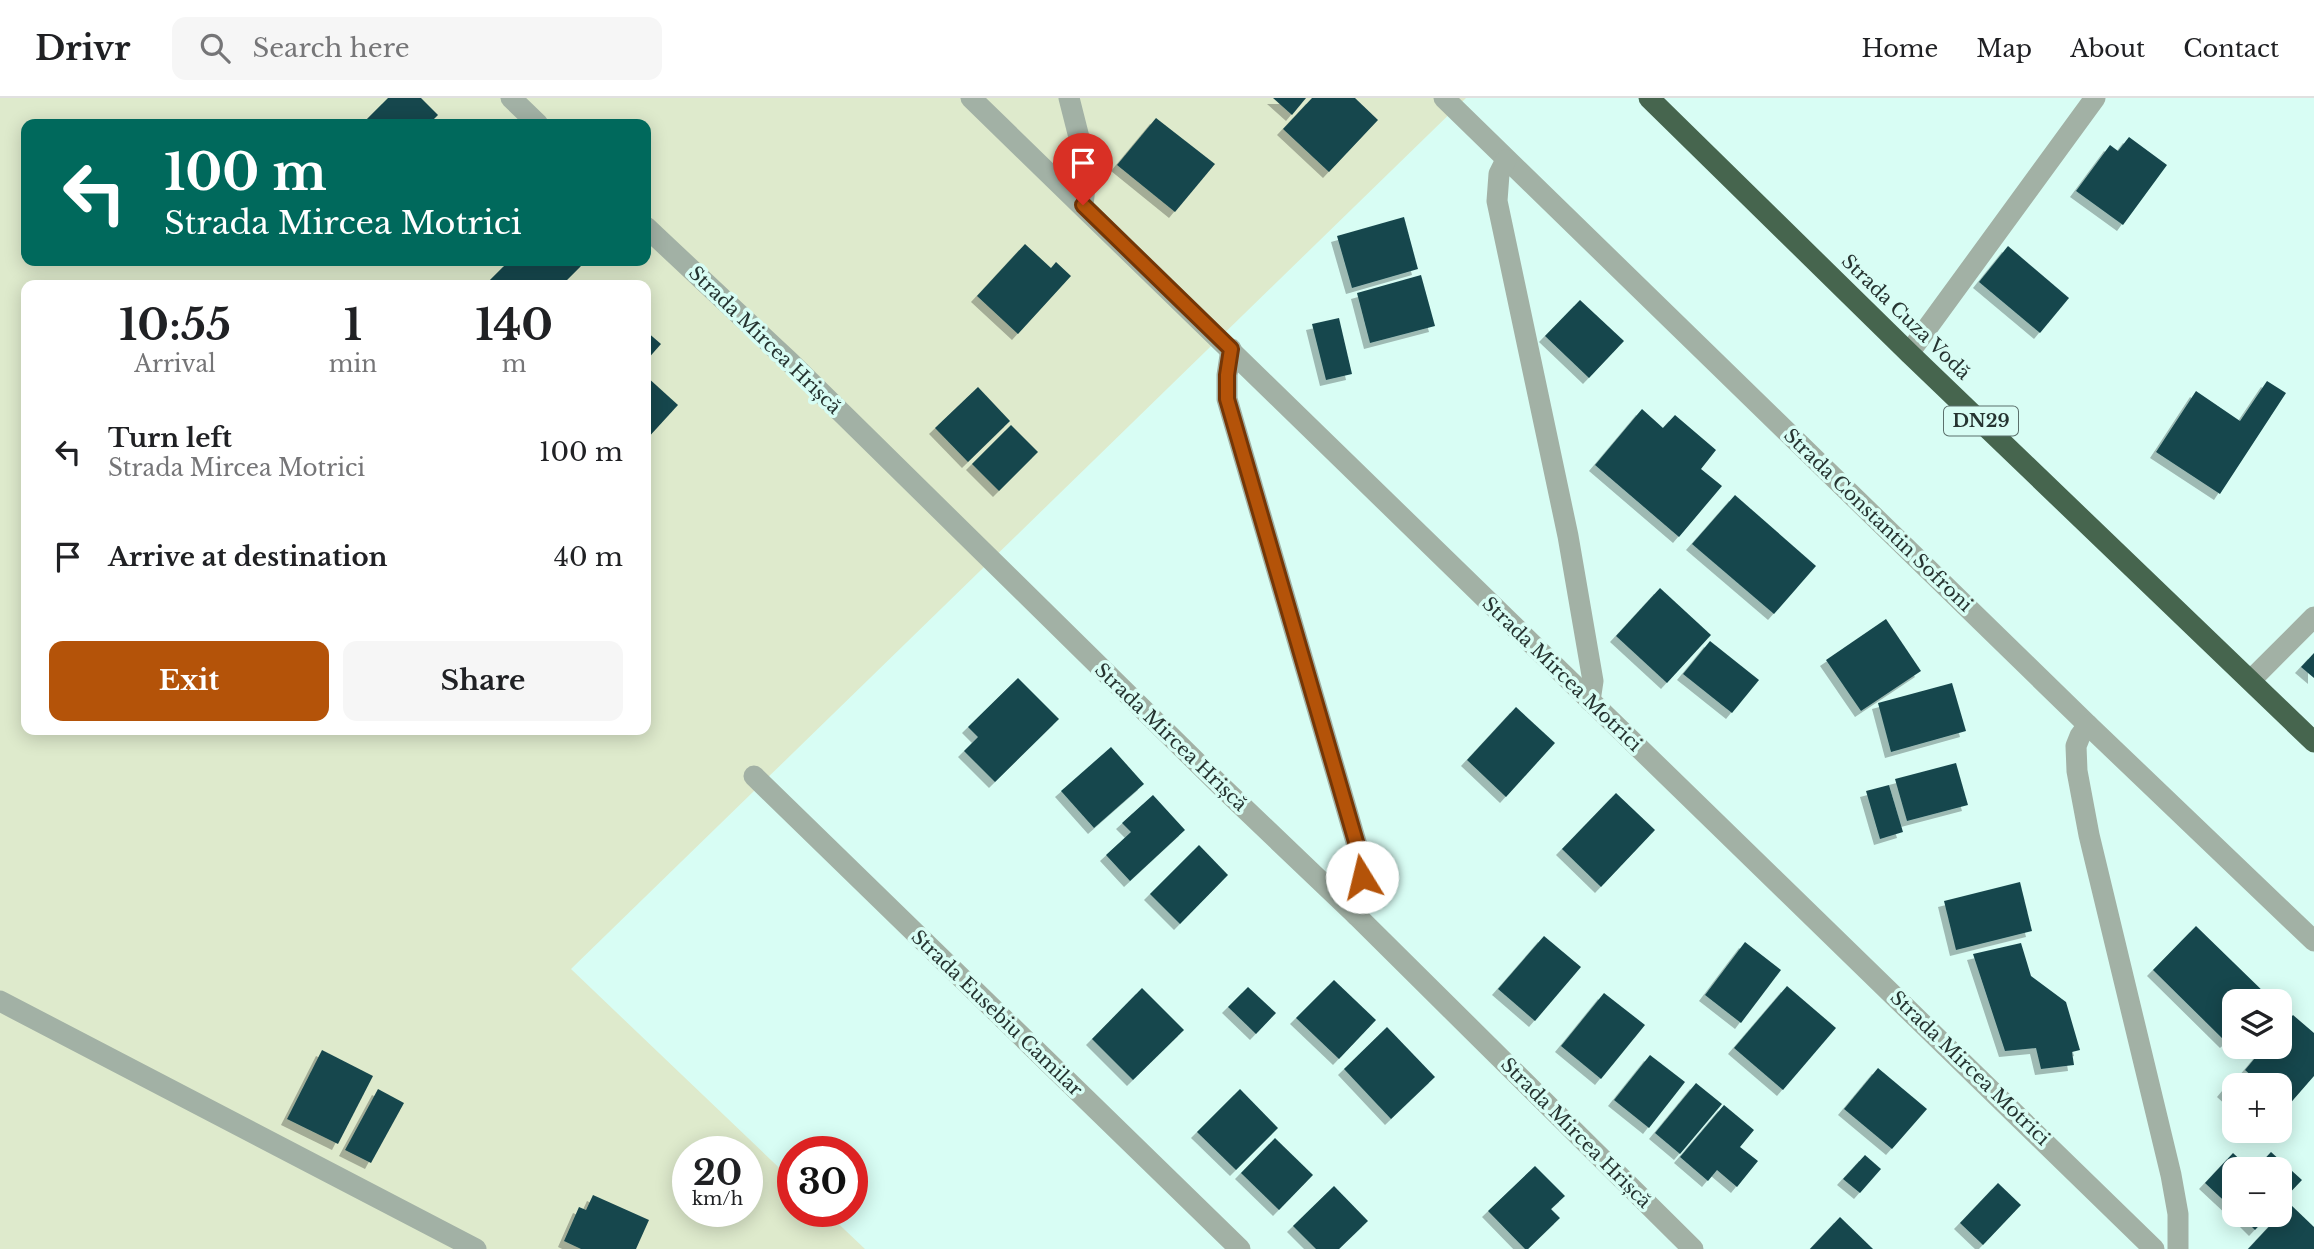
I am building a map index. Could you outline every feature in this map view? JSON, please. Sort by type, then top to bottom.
[{"type":"highway","name":"Strada Cuza Vodă","points":[[1649,98],[1909,353],[2314,742]]},
{"type":"street","points":[[511,98],[533,119]]},
{"type":"street","name":"Strada Mircea Motrici","points":[[971,98],[2154,1249]]},
{"type":"street","points":[[1069,98],[1087,169],[1083,205]]},
{"type":"street","name":"Strada Constantin Sofroni","points":[[1444,98],[2088,725],[2314,941]]},
{"type":"street","points":[[1909,353],[2095,98]]},
{"type":"street","points":[[1506,160],[1499,174],[1497,201],[1568,536],[1592,668],[1593,691],[1590,701]]},
{"type":"street","name":"Strada Mircea Hrișcă","points":[[651,232],[791,363],[1194,760],[1356,915],[1693,1249]]},
{"type":"street","points":[[1231,349],[1227,399],[1361,859],[1361,892],[1356,915]]},
{"type":"street","points":[[2251,680],[2314,617]]},
{"type":"street","points":[[2088,725],[2076,746],[2077,771],[2088,835],[2171,1175],[2178,1214],[2178,1249]]},
{"type":"street","name":"Strada Eusebiu Camilar","points":[[754,776],[1240,1249]]},
{"type":"street","points":[[0,1001],[476,1249]]},
{"type":"green space","points":[[0,98],[1466,98],[571,969],[746,1136],[672,1136],[672,1227],[763,1227],[763,1152],[777,1166],[777,1227],[842,1227],[865,1249],[0,1249]]},
{"type":"building","points":[[388,98],[421,98],[438,115],[434,119],[367,119]]},
{"type":"building","points":[[1273,98],[1306,98],[1292,115]]},
{"type":"building","points":[[1312,98],[1355,98],[1378,120],[1329,172],[1283,129]]},
{"type":"building","points":[[1156,118],[1215,164],[1175,212],[1117,165]]},
{"type":"building","points":[[2129,137],[2167,165],[2123,225],[2076,191],[2110,145],[2118,151]]},
{"type":"building","points":[[1404,217],[1418,269],[1352,288],[1337,236]]},
{"type":"building","points":[[1025,244],[1051,268],[1056,262],[1071,276],[1018,334],[977,296]]},
{"type":"building","points":[[2008,246],[2069,298],[2040,333],[1979,282]]},
{"type":"building","points":[[504,266],[581,266],[567,280],[490,280]]},
{"type":"building","points":[[1421,275],[1435,326],[1370,343],[1357,293]]},
{"type":"building","points":[[1580,300],[1624,341],[1589,378],[1545,336]]},
{"type":"building","points":[[1339,318],[1352,374],[1326,380],[1312,324]]},
{"type":"building","points":[[651,335],[661,344],[651,355]]},
{"type":"building","points":[[651,381],[678,405],[651,435]]},
{"type":"building","points":[[2267,381],[2286,393],[2220,494],[2156,452],[2196,391],[2240,421]]},
{"type":"building","points":[[978,387],[1010,421],[968,462],[935,428]]},
{"type":"building","points":[[1642,409],[1663,428],[1675,415],[1716,450],[1701,469],[1722,486],[1679,537],[1595,465]]},
{"type":"building","points":[[1011,425],[1038,452],[999,491],[972,464]]},
{"type":"building","points":[[1735,495],[1816,566],[1774,614],[1692,544]]},
{"type":"building","points":[[1660,588],[1711,635],[1667,683],[1616,636]]},
{"type":"building","points":[[1886,619],[1921,671],[1861,711],[1826,660]]},
{"type":"building","points":[[1710,641],[1759,680],[1732,713],[1683,674]]},
{"type":"building","points":[[2314,653],[2314,678],[2301,667]]},
{"type":"building","points":[[1018,678],[1059,719],[995,782],[964,751],[978,737],[968,727]]},
{"type":"building","points":[[1952,683],[1966,731],[1891,752],[1878,703]]},
{"type":"building","points":[[1516,707],[1555,743],[1506,797],[1467,760]]},
{"type":"building","points":[[1111,747],[1144,784],[1094,828],[1061,791]]},
{"type":"building","points":[[1956,763],[1968,805],[1907,821],[1895,779]]},
{"type":"building","points":[[1889,785],[1903,832],[1880,839],[1866,791]]},
{"type":"building","points":[[1616,793],[1655,830],[1601,887],[1562,849]]},
{"type":"building","points":[[1153,795],[1185,830],[1130,881],[1106,855],[1131,832],[1122,823]]},
{"type":"building","points":[[1199,845],[1228,875],[1180,924],[1150,894]]},
{"type":"building","points":[[2020,882],[2032,931],[1956,950],[1944,901]]},
{"type":"building","points":[[2196,926],[2261,989],[2222,989],[2222,1038],[2153,970]]},
{"type":"building","points":[[1544,936],[1581,967],[1535,1021],[1498,989]]},
{"type":"building","points":[[1745,942],[1781,970],[1741,1023],[1705,995]]},
{"type":"building","points":[[2021,943],[2031,976],[2066,1002],[2080,1050],[2072,1052],[2074,1065],[2041,1069],[2036,1048],[2005,1051],[1973,954]]},
{"type":"building","points":[[1334,980],[1376,1020],[1339,1059],[1296,1018]]},
{"type":"building","points":[[1787,986],[1836,1028],[1783,1090],[1734,1048]]},
{"type":"building","points":[[1248,987],[1276,1013],[1256,1034],[1228,1007]]},
{"type":"building","points":[[1142,988],[1184,1030],[1133,1080],[1092,1039]]},
{"type":"building","points":[[1604,993],[1645,1025],[1601,1079],[1561,1046]]},
{"type":"building","points":[[2292,1016],[2314,1033],[2314,1076],[2292,1101],[2292,1073],[2248,1073],[2245,1070],[2254,1059],[2292,1059]]},
{"type":"building","points":[[1387,1027],[1435,1077],[1391,1119],[1344,1069]]},
{"type":"building","points":[[322,1050],[373,1076],[338,1144],[287,1119]]},
{"type":"building","points":[[1650,1055],[1685,1082],[1649,1128],[1614,1100]]},
{"type":"building","points":[[1878,1068],[1927,1109],[1892,1149],[1844,1109]]},
{"type":"building","points":[[1696,1083],[1722,1104],[1680,1154],[1655,1133]]},
{"type":"building","points":[[378,1089],[404,1103],[371,1163],[345,1150]]},
{"type":"building","points":[[1240,1089],[1278,1128],[1236,1170],[1197,1132]]},
{"type":"building","points":[[1724,1105],[1754,1130],[1740,1147],[1758,1161],[1737,1187],[1717,1170],[1708,1181],[1680,1157]]},
{"type":"building","points":[[1275,1138],[1313,1175],[1279,1210],[1241,1173]]},
{"type":"building","points":[[1865,1155],[1881,1169],[1860,1193],[1843,1179]]},
{"type":"building","points":[[2222,1165],[2222,1199],[2205,1183]]},
{"type":"building","points":[[1535,1166],[1565,1196],[1551,1209],[1560,1218],[1525,1249],[1488,1211]]},
{"type":"building","points":[[2292,1171],[2302,1180],[2292,1190]]},
{"type":"building","points":[[1998,1183],[2021,1205],[1983,1245],[1960,1223]]},
{"type":"building","points":[[1334,1186],[1368,1221],[1339,1249],[1316,1249],[1293,1226]]},
{"type":"building","points":[[593,1195],[649,1220],[636,1249],[581,1249],[564,1241],[579,1207],[586,1210]]},
{"type":"building","points":[[2292,1206],[2314,1227],[2314,1249],[2248,1249],[2269,1227],[2292,1227]]},
{"type":"building","points":[[1840,1217],[1873,1249],[1810,1249]]},
{"type":"route","points":[[1083,205],[1231,349],[1227,399],[1361,859],[1362,877]]}]
